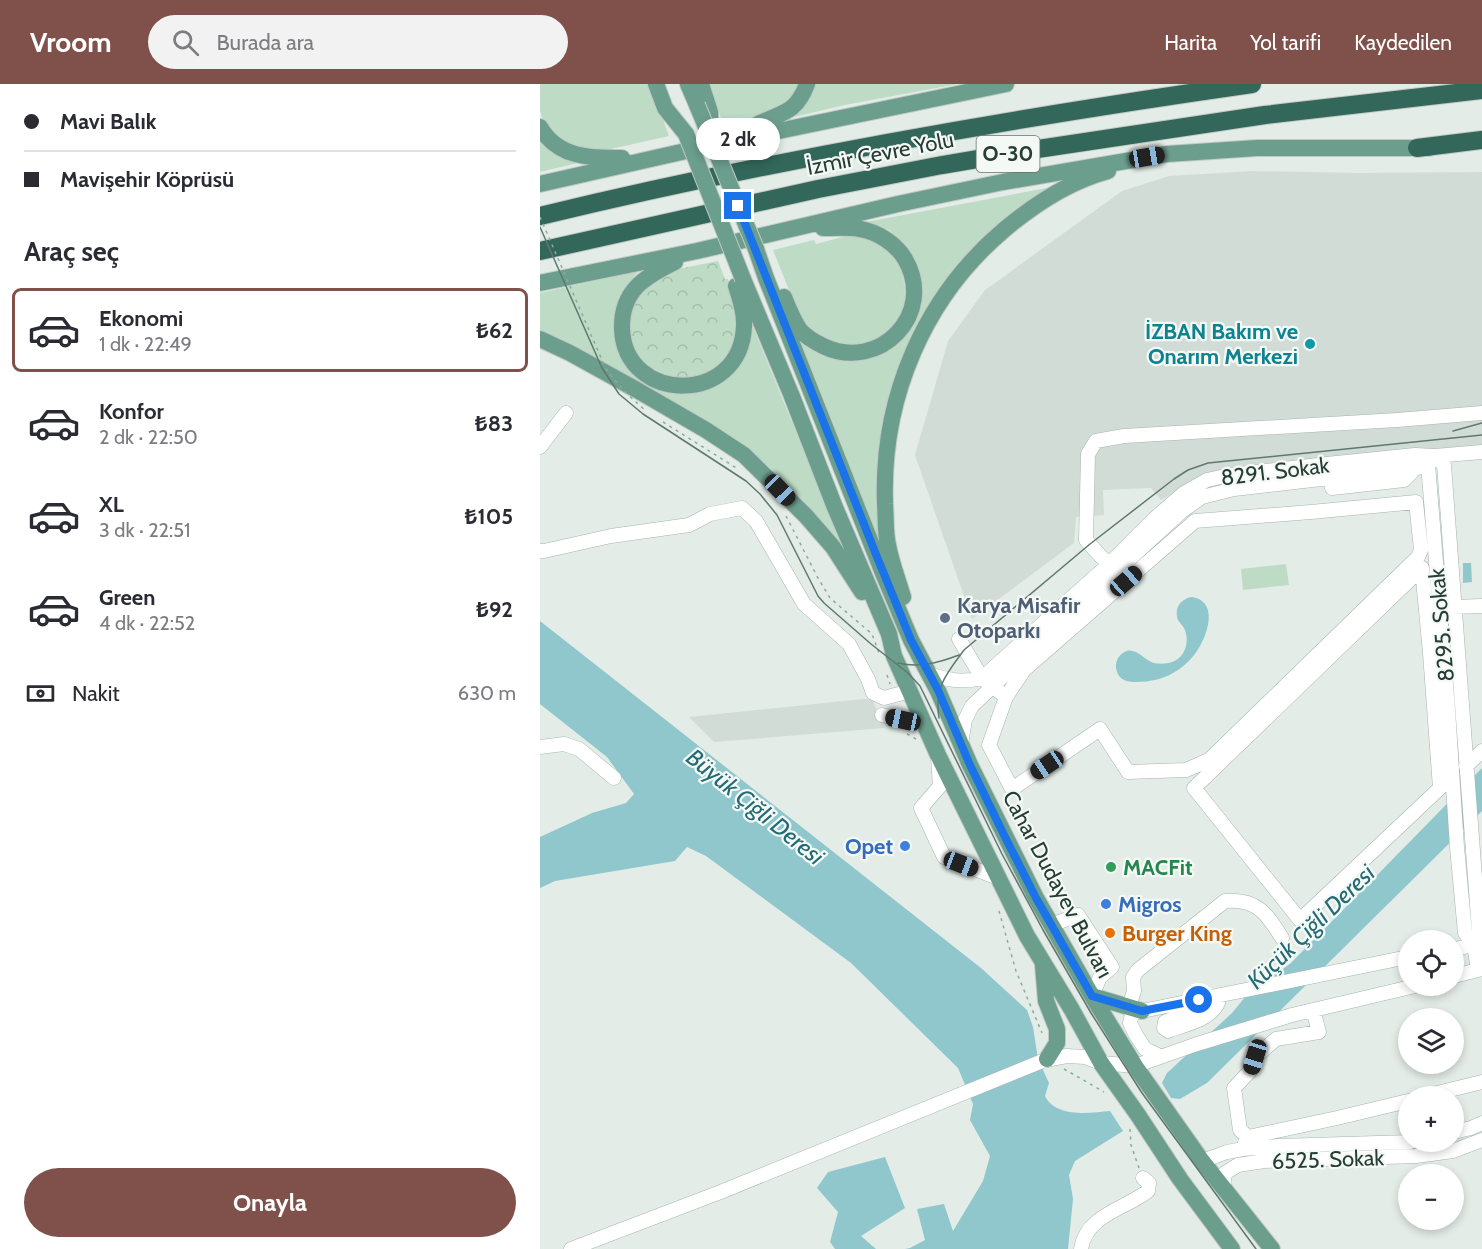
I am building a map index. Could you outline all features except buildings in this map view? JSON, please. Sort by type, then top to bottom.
[{"type":"highway","name":"İzmir Çevre Yolu","points":[[540,216],[748,169],[896,140],[1046,114],[1252,84]]},
{"type":"highway","name":"İzmir Çevre Yolu","points":[[540,251],[818,189],[954,163],[1264,115],[1482,90]]},
{"type":"highway","points":[[1417,148],[1482,140]]},
{"type":"main road","points":[[656,84],[686,134],[732,248],[744,312],[743,336],[739,349],[732,363],[720,375],[708,382],[695,385],[682,387],[664,384],[648,376],[636,366],[627,353],[622,337],[624,310],[628,298],[638,284],[655,272],[697,251]]},
{"type":"main road","points":[[668,84],[670,108]]},
{"type":"main road","points":[[688,84],[701,96],[711,141],[756,249],[801,331],[815,342],[831,350],[848,353],[864,352],[880,347],[892,338],[909,316],[913,302],[914,288],[911,269],[901,253],[889,242],[860,229],[795,228]]},
{"type":"main road","points":[[730,141],[761,122],[789,111],[804,92],[807,84]]},
{"type":"main road","points":[[540,184],[650,158],[1006,84]]},
{"type":"main road","points":[[540,128],[559,148],[574,155],[598,158],[650,158]]},
{"type":"main road","points":[[540,283],[697,251],[1003,182],[1157,156],[1257,148],[1482,148]]},
{"type":"main road","points":[[911,640],[905,604],[888,545],[885,493],[886,455],[892,415],[904,373],[922,333],[941,300],[965,268],[992,240],[1028,211],[1067,188],[1098,174],[1203,151]]},
{"type":"main road","points":[[771,278],[911,640]]},
{"type":"main road","points":[[738,279],[791,394],[834,506],[889,634],[894,656],[938,755],[1027,936],[1101,1063],[1180,1179],[1232,1249]]},
{"type":"main road","points":[[540,339],[637,390],[744,455],[806,516],[833,547],[889,634]]},
{"type":"main road","name":"Cahar Dudayev Bulvarı","points":[[911,640],[938,690],[970,765],[1003,833],[1051,925],[1092,996],[1136,1066],[1202,1161],[1272,1249]]},
{"type":"main road","points":[[1042,961],[1046,1002],[1057,1029],[1057,1043],[1048,1059]]},
{"type":"main road","points":[[1092,996],[1136,1009]]},
{"type":"street","points":[[540,447],[566,413]]},
{"type":"street","points":[[1112,568],[1086,540],[1088,454],[1096,441],[1124,435],[1482,413]]},
{"type":"street","name":"8291. Sokak","points":[[1112,568],[1202,497],[1234,489],[1426,463],[1482,452]]},
{"type":"street","name":"8291. Sokak","points":[[962,743],[965,720],[987,682],[1039,642],[1112,568],[1154,519],[1184,492],[1207,480],[1230,475],[1415,455],[1426,463]]},
{"type":"street","name":"8295. Sokak","points":[[1426,463],[1444,465],[1479,931],[1478,944],[1465,933],[1443,643],[1426,463]]},
{"type":"street","points":[[1416,502],[1421,550],[1418,557],[1209,760],[1186,770],[1128,772],[1100,729],[1012,789],[988,745],[1006,697],[1024,670],[1195,521],[1416,502]]},
{"type":"street","points":[[540,551],[611,536],[689,525],[710,514],[742,508],[756,521],[804,604],[849,644],[873,693],[884,698],[910,691]]},
{"type":"street","points":[[1422,568],[1430,653],[1440,788],[1300,920],[1194,788],[1422,568]]},
{"type":"street","points":[[1454,607],[1482,606]]},
{"type":"street","points":[[959,639],[987,682],[1006,697]]},
{"type":"street","points":[[1430,653],[1443,643]]},
{"type":"street","points":[[1430,653],[1444,662]]},
{"type":"street","points":[[929,674],[950,680],[987,682]]},
{"type":"street","points":[[882,715],[925,725]]},
{"type":"street","points":[[540,747],[564,744],[579,749],[614,778]]},
{"type":"street","points":[[1466,770],[1482,751]]},
{"type":"street","points":[[938,755],[940,786],[921,808],[944,857],[998,878]]},
{"type":"street","points":[[1136,1009],[1132,985],[1133,977],[1138,970],[1226,901],[1244,901],[1256,906],[1267,915],[1282,938]]},
{"type":"street","points":[[1051,925],[1078,915],[1112,967],[1100,976],[1092,996]]},
{"type":"street","points":[[1464,974],[1480,970],[1478,944]]},
{"type":"street","points":[[1160,1056],[1145,1049],[1136,1035],[1130,1023],[1136,1009],[1220,995],[1398,959]]},
{"type":"street","points":[[571,1249],[718,1194],[1048,1059],[1067,1056],[1085,1057],[1101,1063],[1136,1066],[1197,1044],[1292,1016],[1398,990]]},
{"type":"street","points":[[1201,1019],[1216,1008],[1220,995]]},
{"type":"street","points":[[1313,1010],[1319,1032],[1276,1039],[1255,1057],[1250,1071],[1234,1088],[1240,1130],[1245,1143],[1398,1103]]},
{"type":"street","points":[[1464,1086],[1482,1082]]},
{"type":"street","points":[[1464,1130],[1482,1123]]},
{"type":"street","name":"6525. Sokak","points":[[1223,1187],[1225,1173],[1238,1165],[1264,1161],[1416,1156],[1453,1151],[1482,1140]]},
{"type":"street","name":"6525. Sokak","points":[[1202,1161],[1245,1143],[1278,1146],[1398,1142]]},
{"type":"street","points":[[1081,1249],[1086,1233],[1101,1217],[1148,1191],[1149,1183],[1143,1179]]},
{"type":"path","points":[[540,216],[606,367],[615,382],[645,410]]},
{"type":"path","points":[[662,421],[742,472]]},
{"type":"path","points":[[783,511],[830,598],[872,634]]},
{"type":"path","points":[[999,909],[1016,971],[1044,1035]]},
{"type":"path","points":[[1048,1059],[1050,1065],[1057,1064],[1109,1095]]},
{"type":"path","points":[[1130,1126],[1131,1145],[1143,1179]]},
{"type":"shaded area","points":[[1252,171],[1482,172],[1482,449],[1204,475],[1161,500],[1151,488],[1103,490],[1104,515],[1076,517],[1074,543],[972,619],[915,455],[948,341],[985,290],[1122,191],[1169,176]]},
{"type":"shaded area","points":[[872,698],[884,728],[714,742],[689,717]]},
{"type":"green space","points":[[540,84],[650,84],[669,136],[602,151],[574,148],[552,134],[543,120],[540,111]]},
{"type":"green space","points":[[709,84],[800,84],[790,101],[763,116],[723,124]]},
{"type":"green space","points":[[814,84],[958,84],[794,117],[804,104]]},
{"type":"green space","points":[[540,140],[557,154],[578,163],[540,172]]},
{"type":"green space","points":[[1052,187],[1003,221],[960,261],[915,332],[895,378],[885,411],[879,457],[880,542],[799,339],[821,355],[850,360],[908,332],[906,247],[889,230],[866,222]]},
{"type":"green space","points":[[846,236],[871,240],[891,253],[901,266],[907,299],[898,322],[879,338],[855,346],[829,342],[807,328],[799,315],[773,250],[814,240],[816,244]]},
{"type":"green space","points":[[718,261],[725,279],[728,279],[739,319],[735,344],[722,363],[696,378],[671,378],[641,362],[629,342],[628,315],[639,292],[668,271]]},
{"type":"green space","points":[[639,271],[624,289],[614,317],[617,344],[630,369],[653,386],[673,393],[684,393],[742,359],[748,351],[753,327],[842,544],[773,470],[741,444],[576,347],[540,331],[540,293]]},
{"type":"green space","points":[[1286,564],[1289,585],[1243,590],[1241,569]]},
{"type":"water","points":[[1463,563],[1471,563],[1472,582],[1463,583]]},
{"type":"water","points":[[1192,597],[1205,604],[1209,617],[1206,632],[1193,656],[1185,665],[1163,678],[1135,682],[1122,679],[1118,675],[1116,663],[1118,658],[1127,651],[1136,652],[1150,661],[1163,664],[1177,660],[1181,656],[1186,648],[1187,638],[1178,619],[1177,609],[1183,601]]},
{"type":"water","name":"Büyük Çiğli Deresi","points":[[540,621],[981,968],[1027,1010],[1033,1027],[1038,1059],[1049,1083],[1045,1096],[1050,1103],[1065,1111],[1093,1113],[1110,1111],[1123,1131],[1075,1161],[1069,1175],[1073,1199],[1068,1249],[905,1249],[925,1240],[917,1209],[944,1204],[953,1231],[983,1181],[990,1156],[970,1120],[973,1104],[958,1068],[851,963],[706,856],[687,847],[675,861],[555,881],[540,888],[540,837],[592,813],[626,803],[634,794],[607,757],[540,704]]},
{"type":"water","points":[[1482,768],[1482,811],[1207,1083],[1180,1099],[1171,1098],[1162,1083],[1167,1073],[1232,1013],[1246,996],[1291,963]]},
{"type":"water","points":[[885,1157],[905,1208],[861,1236],[876,1249],[835,1249],[830,1242],[838,1212],[817,1188],[828,1172]]},
{"type":"tram line","points":[[540,227],[602,368],[619,394],[643,414],[746,481],[760,494],[777,515],[818,596],[871,644],[908,673],[920,686],[1002,854],[1091,1013],[1142,1093],[1256,1249]]},
{"type":"tram line","points":[[1453,431],[1482,423]]},
{"type":"tram line","points":[[939,718],[940,689],[947,673],[964,650],[1090,544],[1188,470],[1208,463],[1482,435]]},
{"type":"tram line","points":[[898,663],[929,664],[959,655]]},
{"type":"place","name":"İZBAN Bakım ve Onarım Merkezi","points":[[1310,344]]},
{"type":"place","name":"Karya Misafir Otoparkı","points":[[945,618]]},
{"type":"place","name":"Opet","points":[[905,846]]},
{"type":"place","name":"MACFit","points":[[1111,867]]},
{"type":"place","name":"Migros","points":[[1106,904]]},
{"type":"place","name":"Burger King","points":[[1110,933]]},
{"type":"route","points":[[738,206],[911,640],[938,690],[970,765],[1036,898],[1092,996],[1142,1011],[1199,1000]]},
{"type":"water label","name":"Küçük Çiğli Deresi","points":[[1311,927]]}]
